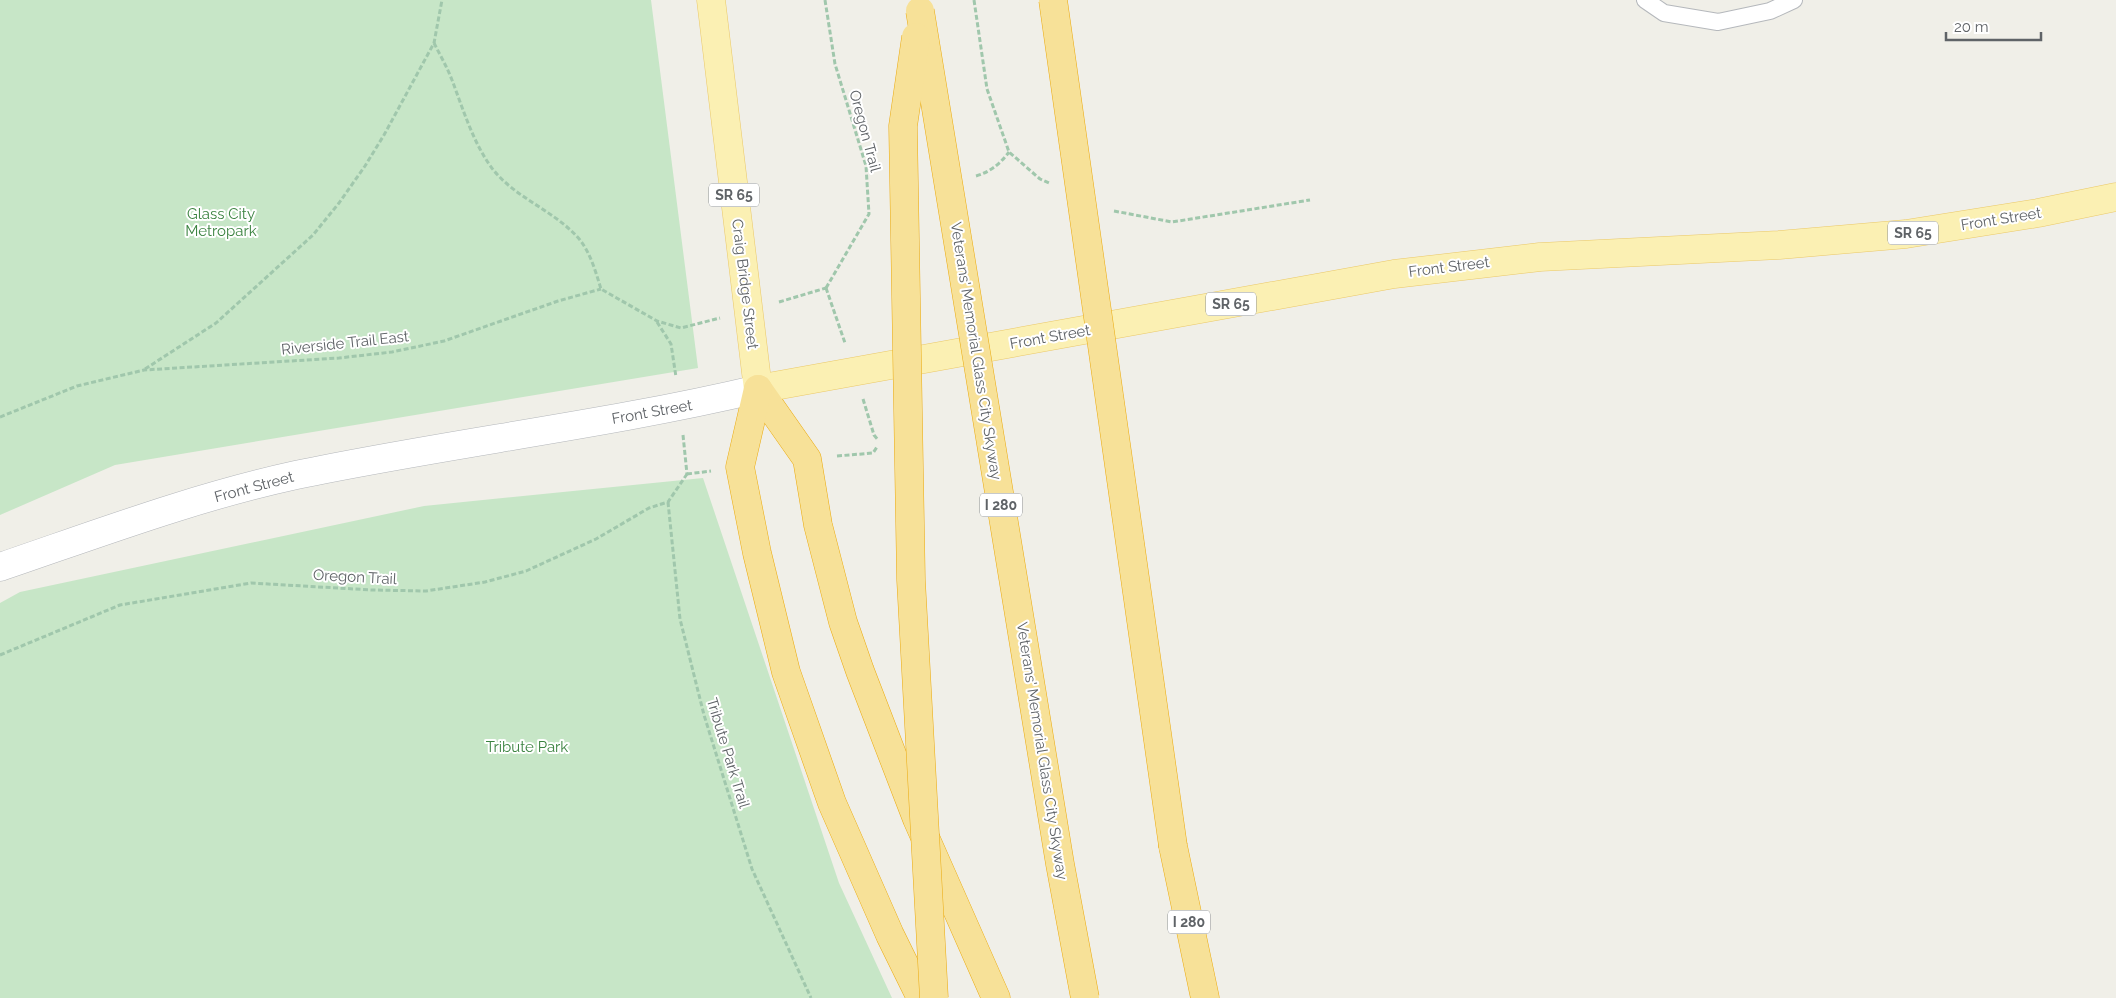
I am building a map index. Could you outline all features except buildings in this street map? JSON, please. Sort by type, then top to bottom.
[{"type":"highway","name":"I 280","points":[[1053,0],[1173,846],[1205,998]]},
{"type":"highway","points":[[919,6],[903,136],[911,580],[934,998]]},
{"type":"highway","name":"Veterans' Memorial Glass City Skyway","points":[[919,6],[1060,864],[1085,998]]},
{"type":"highway","points":[[758,389],[740,467],[757,553],[786,672],[832,803],[890,935],[921,998]]},
{"type":"highway","points":[[758,389],[807,459],[818,525],[843,622],[860,671],[917,819],[996,998]]},
{"type":"main road","name":"Craig Bridge Street","points":[[711,0],[758,389]]},
{"type":"main road","name":"Front Street","points":[[0,567],[175,507],[294,476],[680,408],[758,389],[1394,274],[1540,257],[1707,249],[1906,234],[2038,213],[2116,197]]},
{"type":"lane","points":[[1645,0],[1664,13],[1718,22],[1770,11],[1794,0]]},
{"type":"path","name":"Riverside Trail East","points":[[144,370],[216,323],[313,235],[365,166],[434,43],[442,0]]},
{"type":"path","name":"Oregon Trail","points":[[825,0],[835,64],[866,166],[869,214],[826,288]]},
{"type":"path","points":[[434,43],[452,78],[479,148],[490,166],[508,186],[561,223],[581,241],[595,268],[601,289],[648,317],[681,328]]},
{"type":"path","name":"Riverside Trail East","points":[[0,417],[78,386],[144,370],[339,358],[392,352],[444,341],[558,301],[601,289]]},
{"type":"path","points":[[657,321],[671,344]]},
{"type":"path","points":[[861,454],[873,453],[880,443],[874,435]]},
{"type":"path","points":[[668,502],[687,474]]},
{"type":"path","name":"Oregon Trail","points":[[0,655],[120,605],[251,583],[372,590],[426,590],[486,582],[526,571],[596,539],[649,508],[668,502]]},
{"type":"path","name":"Tribute Park Trail","points":[[668,502],[680,619],[704,715],[752,869],[811,998]]},
{"type":"green space","name":"Glass City Metropark","points":[[0,0],[651,0],[698,368],[115,465],[0,515]]},
{"type":"green space","name":"Tribute Park","points":[[703,478],[839,883],[892,998],[0,998],[0,603],[20,592],[424,506]]}]
